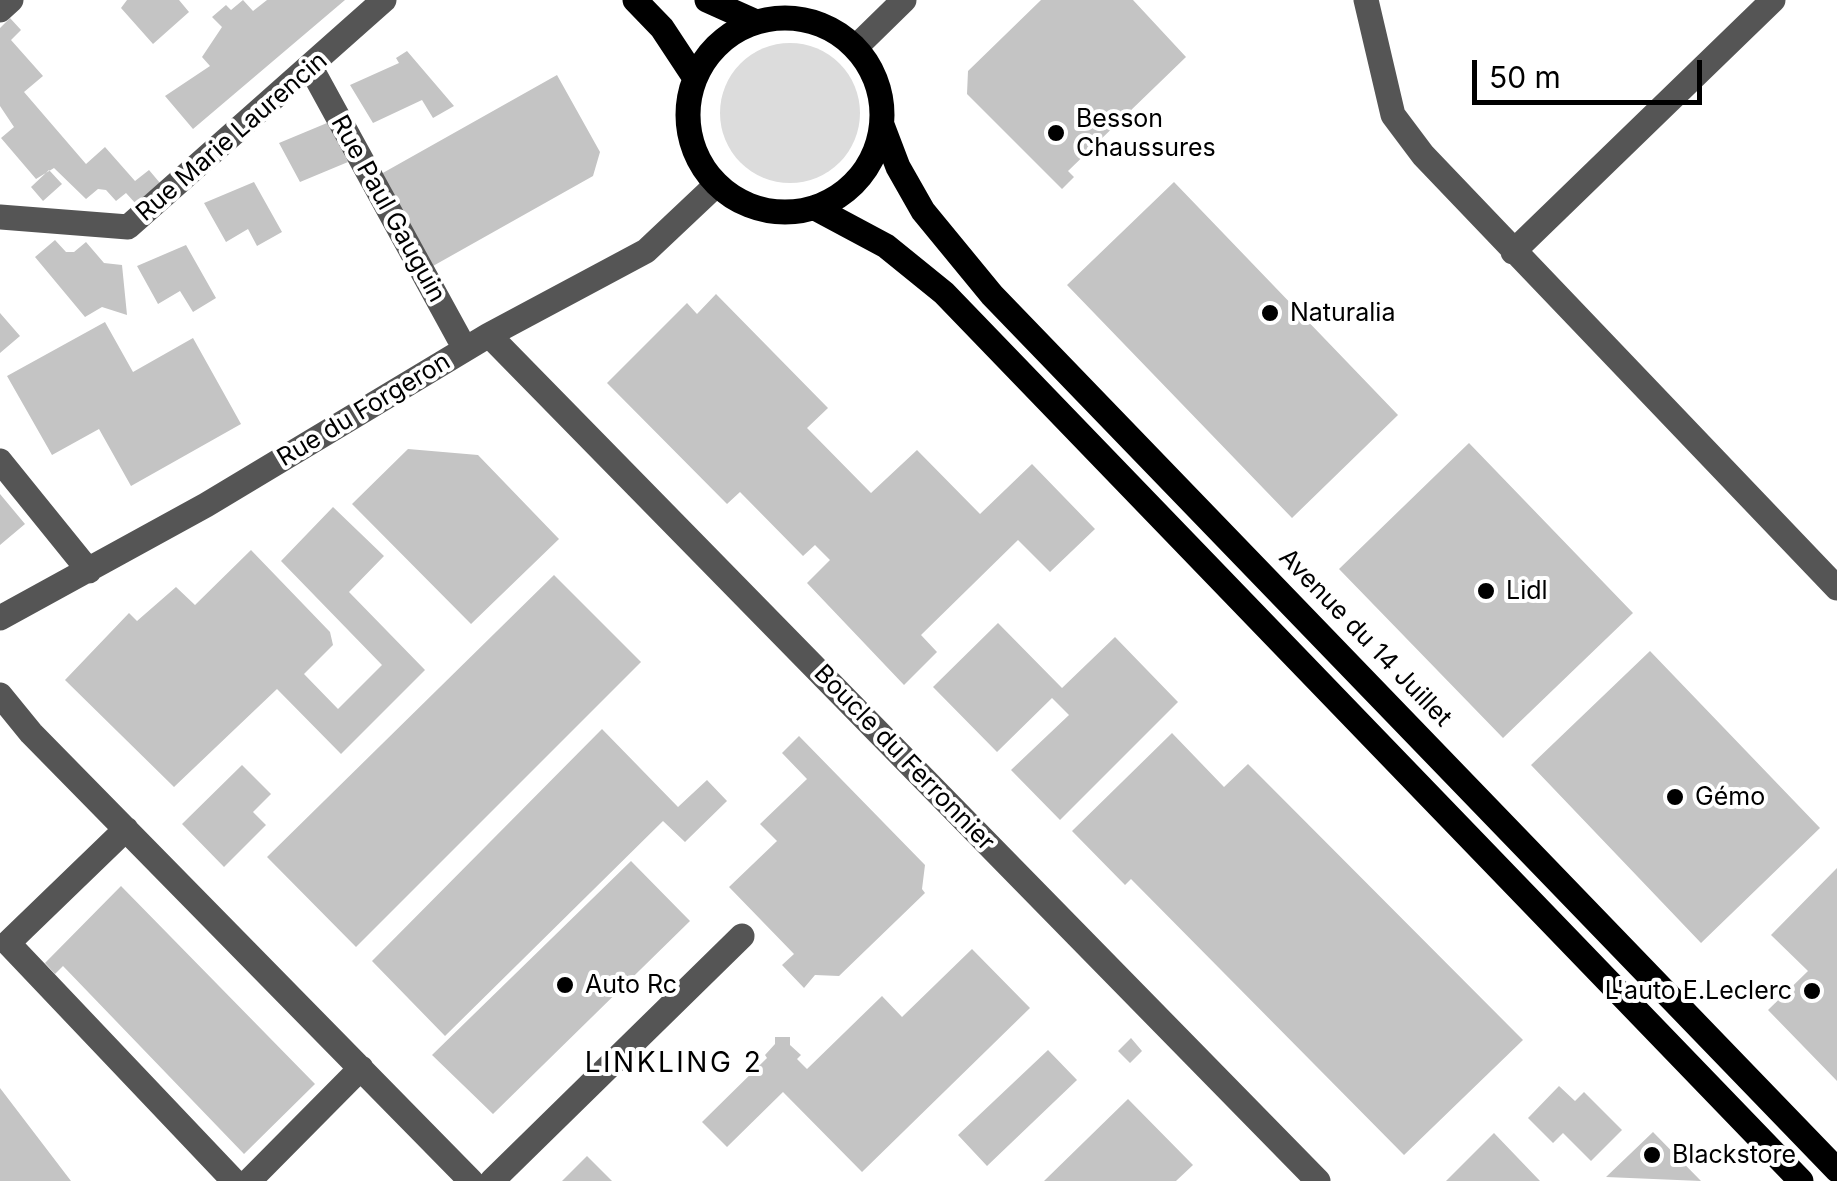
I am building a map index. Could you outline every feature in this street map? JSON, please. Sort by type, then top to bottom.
[{"type":"main road","points":[[635,0],[662,28],[695,78]]},
{"type":"main road","points":[[707,0],[756,22]]},
{"type":"main road","points":[[809,20],[834,31],[856,48],[872,70],[881,96],[882,124],[876,152],[861,176],[841,196],[815,208],[789,213],[762,210],[737,201],[716,184],[699,162],[689,134],[688,106],[695,78],[710,54],[730,34],[756,22],[809,20]]},
{"type":"main road","name":"Avenue du 14 Juillet","points":[[882,124],[898,167],[922,211],[992,295],[1837,1170]]},
{"type":"main road","points":[[815,208],[886,246],[944,293],[1801,1181]]},
{"type":"street","points":[[0,10],[11,0]]},
{"type":"street","name":"Rue Marie Laurencin","points":[[0,217],[128,227],[384,5],[384,0]]},
{"type":"street","points":[[856,48],[904,0]]},
{"type":"street","points":[[1366,0],[1394,114],[1423,154],[1837,588]]},
{"type":"street","points":[[1513,252],[1773,0]]},
{"type":"street","name":"Rue Paul Gauguin","points":[[310,68],[465,349]]},
{"type":"street","name":"Rue du Forgeron","points":[[0,618],[89,571],[489,335],[646,251],[716,184]]},
{"type":"street","name":"Boucle du Ferronnier","points":[[489,335],[1318,1181]]},
{"type":"street","points":[[0,462],[89,571]]},
{"type":"street","points":[[0,695],[472,1181]]},
{"type":"street","points":[[126,829],[8,943],[234,1181]]},
{"type":"street","points":[[492,1181],[742,936]]},
{"type":"street","points":[[248,1181],[360,1068]]},
{"type":"shaded area","points":[[790,43],[817,48],[840,63],[855,86],[860,113],[855,140],[840,163],[817,178],[790,183],[763,178],[740,163],[725,140],[720,113],[725,86],[740,63],[763,48]]},
{"type":"building","points":[[127,0],[179,0],[189,12],[153,44],[121,8]]},
{"type":"building","points":[[243,0],[253,11],[267,0],[345,0],[193,129],[165,96],[210,66],[202,57],[222,27],[212,17],[226,5],[231,10]]},
{"type":"building","name":"Besson Chaussures","points":[[1041,0],[1133,0],[1186,57],[1068,171],[1074,177],[1062,189],[967,94],[968,71]]},
{"type":"building","points":[[10,18],[21,30],[11,40],[43,76],[24,92],[86,164],[105,147],[135,181],[149,170],[160,183],[136,204],[126,193],[116,201],[106,190],[98,189],[86,199],[54,168],[36,179],[1,138],[14,127],[0,106],[0,28]]},
{"type":"building","points":[[407,51],[454,106],[433,118],[422,100],[373,123],[350,85],[399,63],[396,58]]},
{"type":"building","points":[[557,75],[600,152],[593,176],[433,266],[381,174]]},
{"type":"building","points":[[327,123],[348,162],[300,182],[279,143]]},
{"type":"building","points":[[49,170],[62,184],[43,201],[31,187]]},
{"type":"building","points":[[254,182],[282,232],[257,246],[248,229],[226,242],[204,203]]},
{"type":"building","points":[[1174,182],[1398,415],[1292,518],[1067,285]]},
{"type":"building","points":[[55,240],[66,252],[74,252],[86,242],[104,263],[122,265],[127,315],[102,307],[85,317],[35,257]]},
{"type":"building","points":[[186,245],[216,298],[193,312],[180,291],[158,304],[137,266]]},
{"type":"building","points":[[716,294],[828,408],[807,428],[871,493],[917,450],[980,514],[1032,464],[1095,529],[1050,572],[1018,540],[921,635],[937,652],[904,685],[807,583],[830,560],[815,545],[803,556],[740,492],[727,504],[607,383],[687,303],[697,314]]},
{"type":"building","points":[[0,313],[20,336],[0,353]]},
{"type":"building","points":[[105,322],[133,372],[193,338],[241,424],[131,486],[99,429],[52,455],[7,376]]},
{"type":"building","name":"Lidl","points":[[1469,443],[1633,613],[1503,738],[1339,569]]},
{"type":"building","points":[[408,449],[478,455],[559,539],[471,624],[352,504]]},
{"type":"building","points":[[0,494],[25,524],[0,545]]},
{"type":"building","points":[[333,507],[384,556],[349,592],[425,670],[341,754],[277,689],[174,787],[65,680],[129,613],[137,621],[176,587],[195,605],[251,550],[330,632],[333,645],[304,674],[338,709],[382,665],[281,561]]},
{"type":"building","points":[[554,575],[641,662],[356,947],[267,857]]},
{"type":"building","points":[[998,623],[1062,688],[1115,637],[1178,702],[1060,820],[1011,770],[1069,715],[1052,698],[997,752],[933,687]]},
{"type":"building","name":"Gémo","points":[[1650,651],[1820,828],[1701,943],[1531,765]]},
{"type":"building","points":[[602,729],[678,807],[707,780],[727,801],[685,842],[663,821],[445,1036],[372,961]]},
{"type":"building","points":[[1172,733],[1224,787],[1248,764],[1523,1040],[1404,1155],[1131,879],[1125,885],[1072,831]]},
{"type":"building","points":[[799,736],[925,865],[925,893],[839,976],[815,975],[804,988],[782,965],[794,954],[729,887],[777,841],[760,824],[807,779],[782,753]]},
{"type":"building","points":[[242,765],[271,794],[253,812],[266,825],[224,867],[182,824]]},
{"type":"building","name":"Auto Rc","points":[[631,861],[690,921],[493,1114],[432,1055]]},
{"type":"building","name":"L'auto E.Leclerc","points":[[1837,868],[1837,1081],[1768,1010],[1808,971],[1771,935]]},
{"type":"building","points":[[121,886],[315,1084],[244,1154],[63,966],[55,974],[45,963]]},
{"type":"building","points":[[972,949],[1030,1008],[862,1172],[783,1092],[727,1147],[702,1122],[767,1058],[775,1037],[790,1037],[790,1045],[801,1055],[797,1059],[807,1069],[882,996],[902,1017]]},
{"type":"building","points":[[1131,1038],[1142,1051],[1130,1063],[1118,1051]]},
{"type":"building","points":[[1048,1050],[1077,1080],[987,1166],[958,1135]]},
{"type":"building","points":[[1559,1086],[1575,1101],[1584,1092],[1622,1130],[1591,1161],[1563,1133],[1553,1143],[1528,1118]]},
{"type":"building","points":[[0,1088],[71,1181],[0,1181]]},
{"type":"building","points":[[1128,1099],[1193,1165],[1176,1181],[1044,1181]]},
{"type":"building","name":"Blackstore","points":[[1653,1132],[1701,1181],[1606,1177]]},
{"type":"building","points":[[1494,1133],[1540,1181],[1446,1181]]},
{"type":"building","points":[[587,1156],[612,1181],[562,1181]]},
{"type":"place","name":"Besson Chaussures","points":[[1056,133]]},
{"type":"place","name":"Naturalia","points":[[1270,313]]},
{"type":"place","name":"Lidl","points":[[1486,591]]},
{"type":"place","name":"Gémo","points":[[1675,797]]},
{"type":"place","name":"Auto Rc","points":[[565,985]]},
{"type":"place","name":"L'auto E.Leclerc","points":[[1812,991]]},
{"type":"place","name":"Blackstore","points":[[1652,1155]]},
{"type":"district","name":"LINKLING 2","points":[[674,1064]]}]
